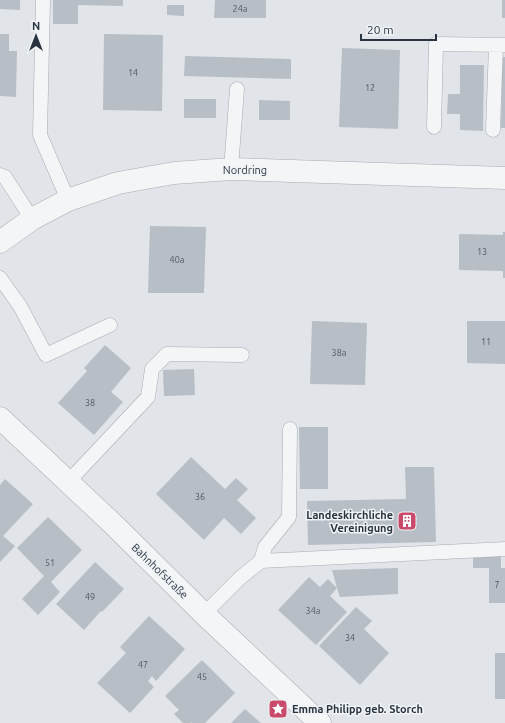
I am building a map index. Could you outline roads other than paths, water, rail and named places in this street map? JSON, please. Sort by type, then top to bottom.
[{"type":"street","name":"Nordring","points":[[0,242],[32,220],[68,200],[118,183],[174,173],[231,169],[505,178]]},
{"type":"street","name":"Bahnhofstraße","points":[[0,418],[113,524],[204,614],[320,723]]},
{"type":"lane","points":[[44,0],[40,135],[68,200]]},
{"type":"lane","points":[[434,128],[436,44],[500,45],[493,130]]},
{"type":"lane","points":[[231,169],[237,89]]},
{"type":"lane","points":[[0,175],[5,177],[32,220]]},
{"type":"lane","points":[[0,278],[20,306],[46,355],[110,325]]},
{"type":"lane","points":[[68,482],[148,397],[152,369],[167,354],[242,355]]},
{"type":"lane","points":[[204,614],[240,578],[261,561],[265,547],[289,517],[290,429]]},
{"type":"lane","points":[[261,561],[505,549]]},
{"type":"place","name":"Landeskirchliche Vereinigung","points":[[407,521]]},
{"type":"place","name":"Emma Philipp geb. Storch","points":[[278,709]]}]
